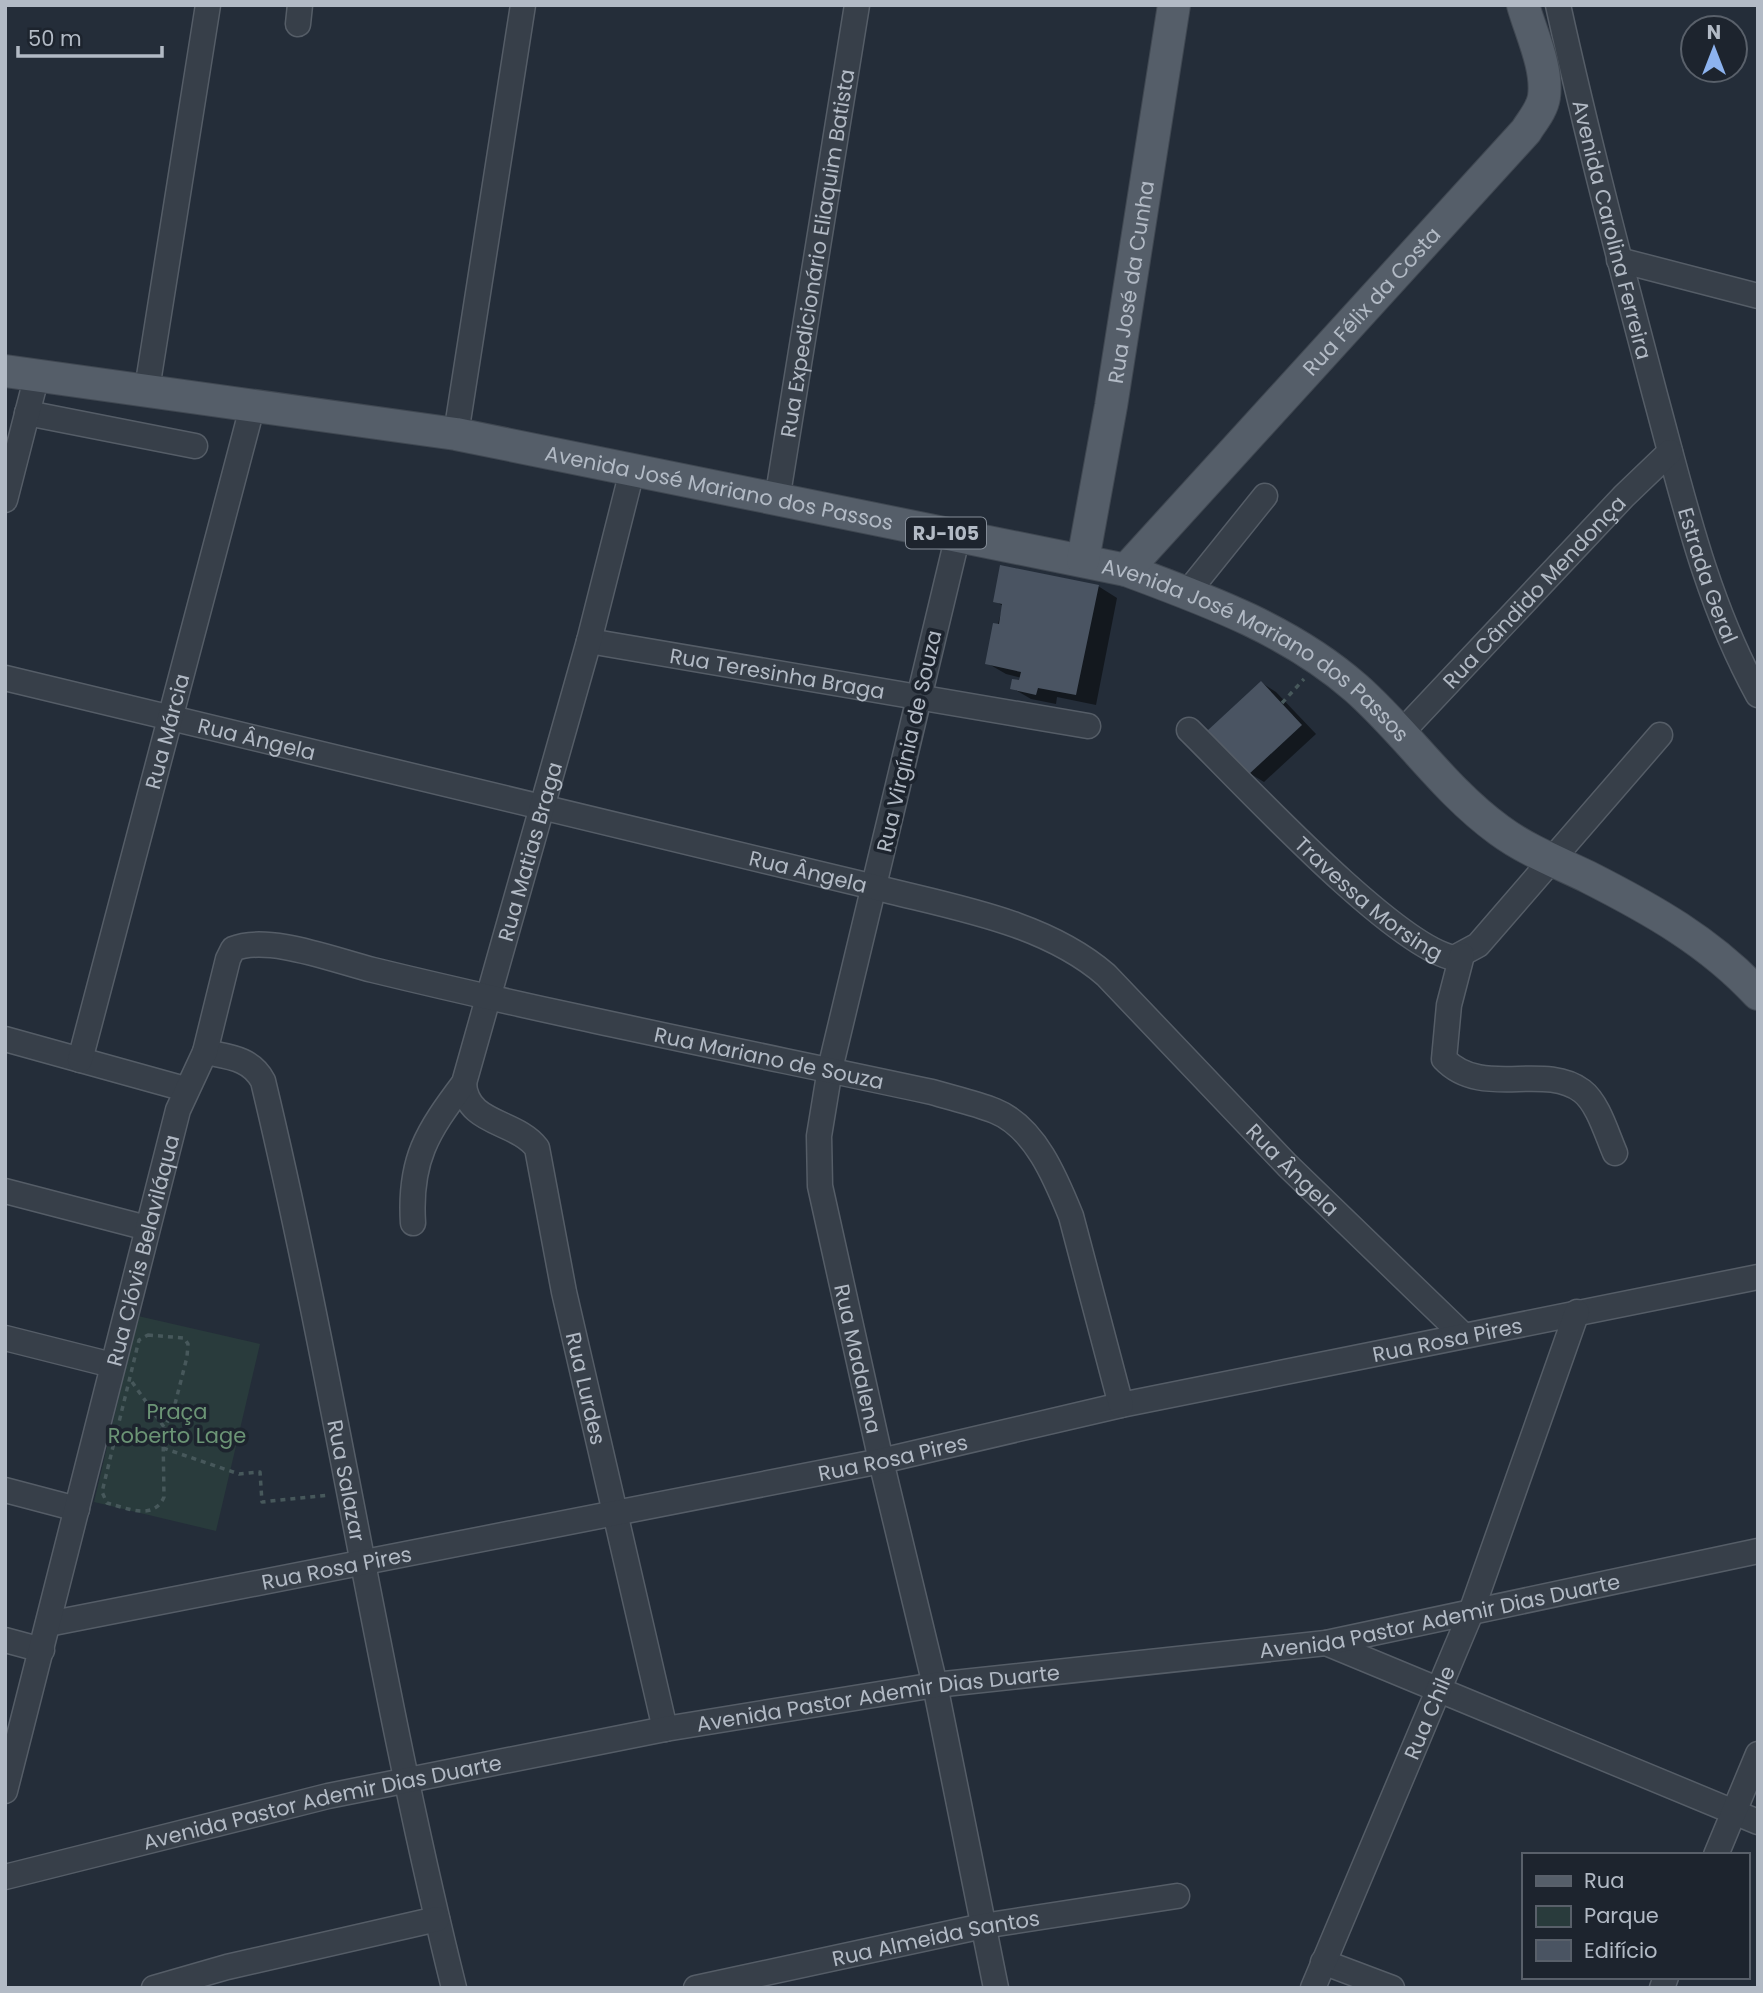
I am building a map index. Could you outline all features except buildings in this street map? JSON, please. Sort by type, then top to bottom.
[{"type":"main road","name":"Rua José da Cunha","points":[[1083,560],[1111,406],[1174,5]]},
{"type":"main road","name":"Rua Félix da Costa","points":[[1126,570],[1526,131],[1539,110],[1544,90],[1543,77],[1523,5]]},
{"type":"main road","name":"Avenida José Mariano dos Passos","points":[[5,371],[456,434],[1126,570],[1260,625],[1309,652],[1357,689],[1401,733],[1437,776],[1480,815],[1524,846],[1676,925],[1728,964],[1758,994]]},
{"type":"street","points":[[147,389],[208,5]]},
{"type":"street","points":[[456,434],[523,5]]},
{"type":"street","name":"Rua Expedicionário Eliaquim Batista","points":[[777,500],[857,5]]},
{"type":"street","name":"Avenida Carolina Ferreira","points":[[1558,5],[1619,260],[1670,452]]},
{"type":"street","points":[[1619,260],[1758,296]]},
{"type":"street","points":[[5,499],[37,375]]},
{"type":"street","name":"Rua Márcia","points":[[80,1060],[253,404]]},
{"type":"street","points":[[27,413],[195,446]]},
{"type":"street","name":"Estrada Geral","points":[[1670,452],[1693,539],[1711,593],[1758,695]]},
{"type":"street","name":"Rua Cândido Mendonça","points":[[1401,733],[1624,496],[1670,452]]},
{"type":"street","name":"Rua Matias Braga","points":[[413,1223],[412,1178],[417,1161],[439,1117],[464,1083],[589,641],[632,471]]},
{"type":"street","points":[[1187,593],[1265,496]]},
{"type":"street","name":"Rua Virgínia de Souza","points":[[830,1069],[958,536]]},
{"type":"street","name":"Rua Teresinha Braga","points":[[589,641],[1088,726]]},
{"type":"street","name":"Rua Ângela","points":[[5,678],[874,887],[993,918],[1044,938],[1095,965],[1287,1165],[1463,1335]]},
{"type":"street","name":"Travessa Morsing","points":[[1189,730],[1334,872],[1385,916],[1442,956],[1454,958],[1478,945],[1660,735]]},
{"type":"street","name":"Rua Mariano de Souza","points":[[228,959],[233,949],[261,944],[490,998],[932,1092],[998,1112],[1020,1128],[1040,1152],[1070,1216],[1121,1405]]},
{"type":"street","points":[[1462,956],[1448,1005],[1444,1059],[1456,1072],[1483,1079],[1560,1082],[1583,1092],[1615,1153]]},
{"type":"street","name":"Rua Clóvis Belaviláqua","points":[[5,1791],[78,1509],[121,1372],[146,1228],[185,1089],[205,1052],[228,959]]},
{"type":"street","points":[[5,1039],[185,1089]]},
{"type":"street","name":"Rua Salazar","points":[[205,1052],[245,1061],[263,1081],[302,1259],[405,1779],[454,1988]]},
{"type":"street","name":"Rua Madalena","points":[[830,1069],[819,1136],[820,1186],[881,1461],[935,1685],[996,1988]]},
{"type":"street","name":"Rua Lurdes","points":[[464,1083],[469,1105],[482,1116],[530,1138],[537,1148],[564,1292],[665,1729]]},
{"type":"street","points":[[5,1191],[146,1228]]},
{"type":"street","name":"Rua Rosa Pires","points":[[48,1625],[881,1461],[1121,1405],[1747,1279]]},
{"type":"street","name":"Rua Chile","points":[[1313,1988],[1470,1615],[1577,1312]]},
{"type":"street","points":[[5,1338],[121,1372]]},
{"type":"street","points":[[5,1490],[78,1509]]},
{"type":"street","name":"Avenida Pastor Ademir Dias Duarte","points":[[5,1877],[184,1830],[405,1779],[665,1729],[935,1685],[1326,1643],[1470,1615],[1758,1551]]},
{"type":"street","points":[[5,1640],[42,1650]]},
{"type":"street","points":[[1326,1643],[1758,1822]]},
{"type":"street","points":[[1717,1853],[1758,1754]]},
{"type":"street","name":"Rua Almeida Santos","points":[[696,1988],[982,1926],[1177,1896]]},
{"type":"street","points":[[153,1988],[227,1967],[437,1919]]},
{"type":"street","points":[[1323,1962],[1392,1988]]},
{"type":"path","points":[[1282,703],[1311,673]]},
{"type":"path","points":[[141,1336],[181,1336],[186,1340],[188,1350],[174,1408],[164,1427],[164,1497],[160,1505],[142,1511],[104,1501],[102,1492],[121,1372],[141,1336]]},
{"type":"path","points":[[121,1372],[164,1427]]},
{"type":"path","points":[[163,1448],[239,1474],[260,1472],[262,1502],[348,1494]]},
{"type":"green space","name":"Praça Roberto Lage","points":[[138,1316],[260,1344],[216,1531],[94,1502]]}]
